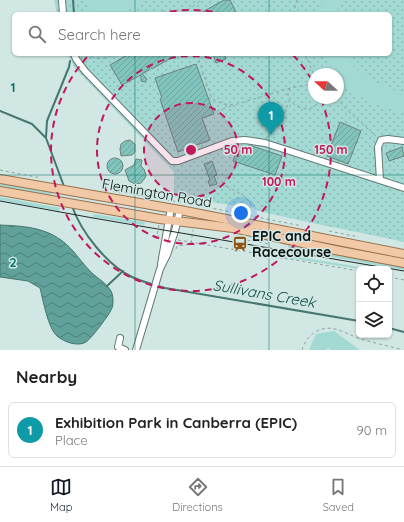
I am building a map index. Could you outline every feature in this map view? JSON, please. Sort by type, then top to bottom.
[{"type":"main road","name":"Flemington Road","points":[[0,179],[79,193],[162,203],[175,209],[404,254]]},
{"type":"main road","name":"Flemington Road","points":[[0,191],[160,219],[233,228],[404,263]]},
{"type":"main road","points":[[335,250],[338,242]]},
{"type":"street","points":[[62,0],[63,12]]},
{"type":"street","points":[[75,56],[86,71],[172,161],[177,162],[232,141],[245,140],[265,143],[404,188]]},
{"type":"street","points":[[380,180],[378,147],[381,140],[388,139],[404,141]]},
{"type":"street","points":[[136,350],[154,293],[169,238],[175,209]]},
{"type":"street","points":[[120,338],[118,347],[125,350]]},
{"type":"path","points":[[186,12],[201,0]]},
{"type":"path","points":[[294,12],[297,0]]},
{"type":"path","points":[[90,56],[102,59],[109,56]]},
{"type":"path","points":[[198,56],[213,99],[224,104],[234,105]]},
{"type":"path","points":[[306,56],[311,68]]},
{"type":"path","points":[[217,111],[290,88],[308,85]]},
{"type":"path","points":[[290,88],[287,95],[290,101],[295,105],[308,109],[316,104]]},
{"type":"path","points":[[265,143],[273,127],[285,112],[290,101]]},
{"type":"path","points":[[342,104],[365,128],[381,140]]},
{"type":"path","points":[[0,170],[42,179]]},
{"type":"path","points":[[222,182],[246,197],[252,207]]},
{"type":"path","points":[[162,203],[229,211],[305,227]]},
{"type":"path","points":[[160,219],[157,236],[356,270]]},
{"type":"path","points":[[327,231],[360,238]]},
{"type":"path","points":[[233,249],[235,238],[271,244]]},
{"type":"path","points":[[283,258],[285,246]]},
{"type":"path","points":[[392,278],[404,280]]},
{"type":"path","points":[[302,350],[306,340],[312,333],[317,330],[330,328],[361,339],[403,350]]},
{"type":"shaded area","points":[[54,0],[404,0],[404,242],[259,211],[255,209],[255,207],[248,208],[174,196],[174,172],[75,68],[68,56],[392,56],[392,12],[57,12]]},
{"type":"shaded area","points":[[89,0],[145,0],[125,12],[90,12],[88,7]]},
{"type":"shaded area","points":[[322,0],[340,0],[337,12],[319,12]]},
{"type":"shaded area","points":[[325,56],[346,56],[364,75],[385,87],[404,94],[404,114],[355,94],[344,86],[344,68],[331,68]]},
{"type":"shaded area","points":[[0,183],[52,192],[51,197],[0,188]]},
{"type":"shaded area","points":[[0,197],[60,208],[59,211],[0,200]]},
{"type":"shaded area","points":[[93,214],[145,223],[144,225],[93,217]]},
{"type":"shaded area","points":[[288,245],[404,267],[404,270],[392,268],[392,266],[382,266],[288,249]]},
{"type":"shaded area","points":[[287,255],[356,266],[356,269],[289,258]]},
{"type":"shaded area","points":[[334,331],[360,350],[331,350],[328,348],[326,350],[309,350],[316,334]]},
{"type":"water","points":[[0,225],[32,228],[47,232],[61,240],[93,274],[109,288],[112,295],[112,308],[100,326],[86,342],[75,344],[63,340],[57,336],[48,320],[40,288],[28,281],[0,277]]},
{"type":"building","points":[[224,0],[230,0],[236,12],[203,12]]},
{"type":"building","points":[[126,56],[175,56],[152,69],[150,65],[149,70],[142,74],[147,79],[145,82],[141,81],[141,75],[122,85],[110,65]]},
{"type":"building","points":[[214,56],[225,56],[226,59],[216,63]]},
{"type":"building","points":[[196,64],[214,114],[202,118],[210,140],[178,152],[160,99],[162,98],[155,78]]},
{"type":"building","points":[[340,122],[361,131],[348,164],[327,156]]},
{"type":"building","points":[[130,140],[135,144],[135,152],[132,155],[121,156],[121,144]]},
{"type":"building","points":[[249,145],[282,156],[275,175],[233,161],[237,150],[246,153]]},
{"type":"building","points":[[402,147],[404,156],[389,161],[386,153]]},
{"type":"building","points":[[115,158],[121,160],[123,166],[121,172],[115,174],[109,172],[107,166],[109,160]]},
{"type":"building","points":[[136,159],[142,160],[141,166],[146,175],[141,183],[135,184],[129,181],[125,170],[134,165]]},
{"type":"building","points":[[212,161],[217,175],[214,176],[217,184],[210,186],[208,181],[210,180],[204,164]]},
{"type":"waterway","points":[[73,0],[74,12]]},
{"type":"waterway","points":[[46,137],[47,121],[69,67],[70,61]]},
{"type":"waterway","name":"Sullivans Creek","points":[[0,111],[32,124],[46,138],[65,189]]},
{"type":"waterway","name":"Sullivans Creek","points":[[72,206],[88,237],[96,247],[113,264],[123,272],[136,279],[165,288],[356,320]]},
{"type":"waterway","points":[[107,286],[123,271]]},
{"type":"waterway","name":"Sullivans Creek","points":[[392,329],[404,332]]},
{"type":"tram line","points":[[0,201],[404,271]]},
{"type":"place","name":"Exhibition Park in Canberra (EPIC)","points":[[271,135]]},
{"type":"place","name":"EPIC and Racecourse","points":[[240,244]]}]
